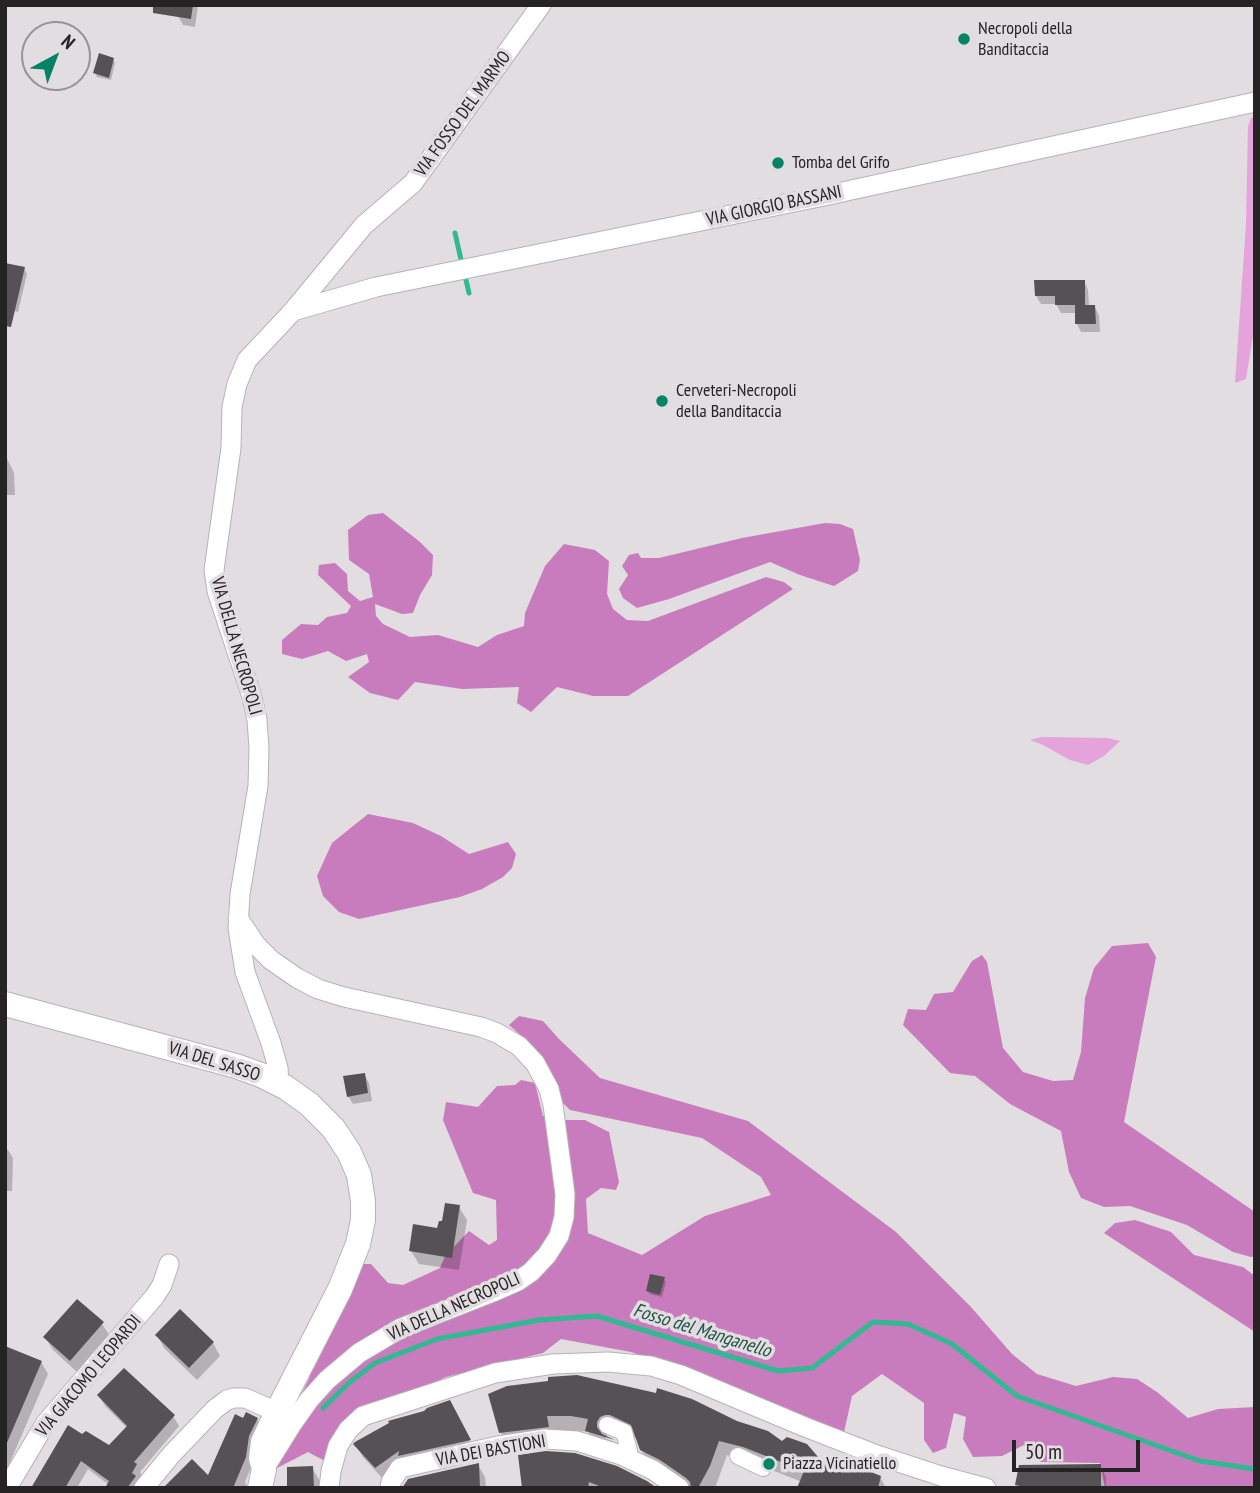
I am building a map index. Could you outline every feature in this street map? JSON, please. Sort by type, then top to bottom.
[{"type":"street","name":"VIA FOSSO DEL MARMO","points":[[293,311],[364,225],[414,183],[541,5]]},
{"type":"street","name":"VIA GIORGIO BASSANI","points":[[293,311],[376,287],[832,194],[1255,102]]},
{"type":"street","name":"VIA DELLA NECROPOLI","points":[[279,1084],[273,1050],[243,963],[237,917],[258,786],[257,720],[217,591],[215,570],[231,448],[232,407],[237,384],[247,360],[293,311]]},
{"type":"street","name":"VIA DELLA NECROPOLI","points":[[237,917],[256,945],[271,960],[318,989],[481,1027],[519,1046],[535,1063],[549,1088],[554,1105],[565,1194],[564,1217],[559,1236],[547,1255],[531,1272],[493,1292],[401,1328],[359,1353],[327,1380],[309,1400],[292,1424],[262,1478]]},
{"type":"street","name":"VIA DEL SASSO","points":[[5,1004],[236,1066],[279,1084],[315,1109],[349,1152],[359,1175],[364,1208],[358,1244],[345,1278],[262,1446],[262,1478]]},
{"type":"street","name":"VIA GIACOMO LEOPARDI","points":[[7,1488],[45,1424],[155,1296],[169,1264]]},
{"type":"street","points":[[329,1488],[338,1446],[348,1430],[363,1416],[502,1371],[566,1362],[651,1366],[681,1375],[866,1451],[986,1488]]},
{"type":"street","points":[[144,1488],[171,1455],[215,1409],[228,1400],[246,1398],[277,1412]]},
{"type":"street","points":[[607,1425],[624,1432],[631,1459]]},
{"type":"street","name":"VIA DEI BASTIONI","points":[[390,1488],[400,1468],[519,1442],[545,1439],[577,1441],[631,1459],[661,1474],[679,1488]]},
{"type":"street","points":[[738,1456],[763,1468]]},
{"type":"shaded area","points":[[1255,117],[1255,324],[1246,379],[1235,383],[1246,224],[1248,126],[1251,118]]},
{"type":"shaded area","points":[[383,513],[433,555],[432,575],[413,613],[402,614],[375,604],[376,616],[383,624],[410,637],[438,635],[478,647],[497,635],[524,626],[525,613],[545,566],[564,544],[595,550],[609,561],[607,594],[613,609],[627,620],[648,621],[766,577],[784,582],[793,589],[628,696],[593,696],[557,687],[531,712],[517,703],[519,687],[462,689],[415,682],[398,700],[370,693],[348,677],[369,662],[367,654],[346,661],[328,651],[302,659],[282,654],[282,640],[301,624],[318,625],[327,617],[347,613],[351,606],[318,575],[319,565],[335,563],[347,574],[348,591],[360,601],[373,597],[369,574],[349,560],[348,530],[368,515]]},
{"type":"shaded area","points":[[825,523],[840,524],[853,529],[860,560],[858,571],[834,586],[770,562],[637,608],[623,598],[619,589],[628,575],[622,566],[629,555],[638,553],[641,558],[659,558],[742,538]]},
{"type":"shaded area","points":[[1041,737],[1108,738],[1120,741],[1104,756],[1088,765],[1070,760],[1030,740]]},
{"type":"shaded area","points":[[368,814],[413,823],[441,836],[469,854],[508,842],[516,854],[512,868],[503,877],[482,889],[460,897],[359,919],[339,912],[323,896],[317,876],[332,843]]},
{"type":"shaded area","points":[[1148,943],[1156,957],[1124,1122],[1255,1212],[1255,1256],[1233,1252],[1187,1225],[1130,1206],[1104,1207],[1081,1198],[1069,1172],[1061,1131],[1010,1104],[975,1076],[950,1073],[903,1025],[908,1009],[926,1010],[934,994],[953,992],[972,961],[982,955],[987,962],[1003,1048],[1023,1072],[1053,1081],[1073,1080],[1081,1052],[1085,998],[1094,968],[1112,946]]},
{"type":"shaded area","points":[[519,1016],[543,1021],[600,1078],[748,1121],[896,1232],[971,1307],[1012,1354],[1037,1374],[1076,1386],[1113,1377],[1137,1379],[1188,1418],[1218,1409],[1255,1407],[1255,1488],[1105,1488],[1100,1463],[1040,1462],[1038,1456],[1024,1445],[1002,1456],[973,1457],[963,1439],[966,1417],[954,1413],[946,1448],[933,1453],[924,1440],[924,1403],[882,1374],[852,1396],[843,1437],[693,1373],[631,1352],[561,1339],[543,1353],[446,1377],[385,1404],[344,1429],[336,1460],[323,1460],[308,1452],[277,1468],[275,1446],[362,1264],[371,1264],[388,1283],[403,1285],[440,1268],[445,1256],[469,1231],[489,1245],[497,1240],[496,1200],[473,1193],[443,1120],[446,1102],[478,1107],[497,1086],[515,1085],[521,1080],[535,1083],[543,1116],[585,1120],[609,1132],[619,1182],[616,1190],[601,1188],[586,1199],[588,1233],[642,1255],[705,1216],[771,1195],[761,1177],[702,1138],[570,1110],[561,1101],[550,1071],[535,1048],[509,1025]]},
{"type":"shaded area","points":[[1135,1220],[1171,1232],[1194,1255],[1243,1267],[1255,1276],[1255,1332],[1104,1233],[1115,1223]]},
{"type":"building","points":[[153,5],[193,5],[191,19],[153,13]]},
{"type":"building","points":[[99,53],[114,58],[109,78],[93,73]]},
{"type":"building","points":[[5,263],[25,267],[11,327],[5,326]]},
{"type":"building","points":[[1034,280],[1085,280],[1085,305],[1095,305],[1096,324],[1075,324],[1075,305],[1055,305],[1055,296],[1035,296]]},
{"type":"building","points":[[365,1073],[368,1093],[347,1097],[343,1076]]},
{"type":"building","points":[[445,1203],[460,1205],[452,1258],[409,1251],[413,1224],[437,1228],[439,1221],[442,1221]]},
{"type":"building","points":[[650,1274],[665,1277],[660,1295],[646,1291]]},
{"type":"building","points":[[77,1299],[104,1322],[70,1361],[43,1337]]},
{"type":"building","points":[[180,1309],[214,1342],[189,1368],[155,1335]]},
{"type":"building","points":[[5,1346],[42,1361],[6,1445],[5,1445]]},
{"type":"building","points":[[124,1368],[175,1415],[134,1462],[137,1464],[132,1473],[136,1476],[127,1488],[105,1488],[109,1481],[81,1461],[65,1488],[31,1488],[68,1425],[82,1434],[86,1431],[109,1445],[127,1426],[97,1395]]},
{"type":"building","points":[[577,1375],[656,1393],[657,1388],[692,1399],[737,1421],[768,1431],[782,1441],[787,1437],[807,1444],[819,1458],[832,1464],[854,1472],[856,1466],[881,1476],[878,1488],[797,1488],[804,1471],[743,1447],[719,1441],[698,1488],[691,1488],[686,1478],[640,1450],[631,1425],[610,1415],[600,1417],[597,1427],[602,1434],[615,1440],[585,1431],[588,1419],[571,1416],[547,1416],[549,1427],[499,1433],[488,1394],[507,1386],[548,1381],[548,1377]]},
{"type":"building","points":[[450,1400],[471,1440],[398,1456],[399,1451],[375,1468],[353,1444],[389,1423],[388,1421]]},
{"type":"building","points":[[246,1412],[258,1418],[249,1436],[246,1457],[233,1488],[163,1488],[192,1459],[208,1475],[235,1414],[243,1418]]},
{"type":"building","points":[[546,1451],[575,1453],[617,1466],[657,1488],[604,1488],[589,1482],[588,1488],[522,1488],[518,1455]]},
{"type":"building","points":[[479,1463],[480,1488],[402,1488],[408,1479]]},
{"type":"building","points":[[1101,1464],[1101,1488],[1030,1488],[1015,1485],[1019,1465]]},
{"type":"building","points":[[313,1466],[314,1488],[287,1488],[287,1467]]},
{"type":"waterway","points":[[455,233],[462,264]]},
{"type":"waterway","points":[[466,280],[469,293]]},
{"type":"waterway","name":"Fosso del Manganello","points":[[323,1408],[375,1363],[437,1339],[539,1320],[597,1316],[778,1371],[812,1368],[873,1322],[908,1324],[952,1344],[1017,1396],[1200,1461],[1255,1469]]},
{"type":"place","name":"Necropoli della Banditaccia","points":[[964,39]]},
{"type":"place","name":"Tomba del Grifo","points":[[778,163]]},
{"type":"place","name":"Cerveteri-Necropoli della Banditaccia","points":[[662,401]]},
{"type":"place","name":"Piazza Vicinatiello","points":[[769,1464]]}]
